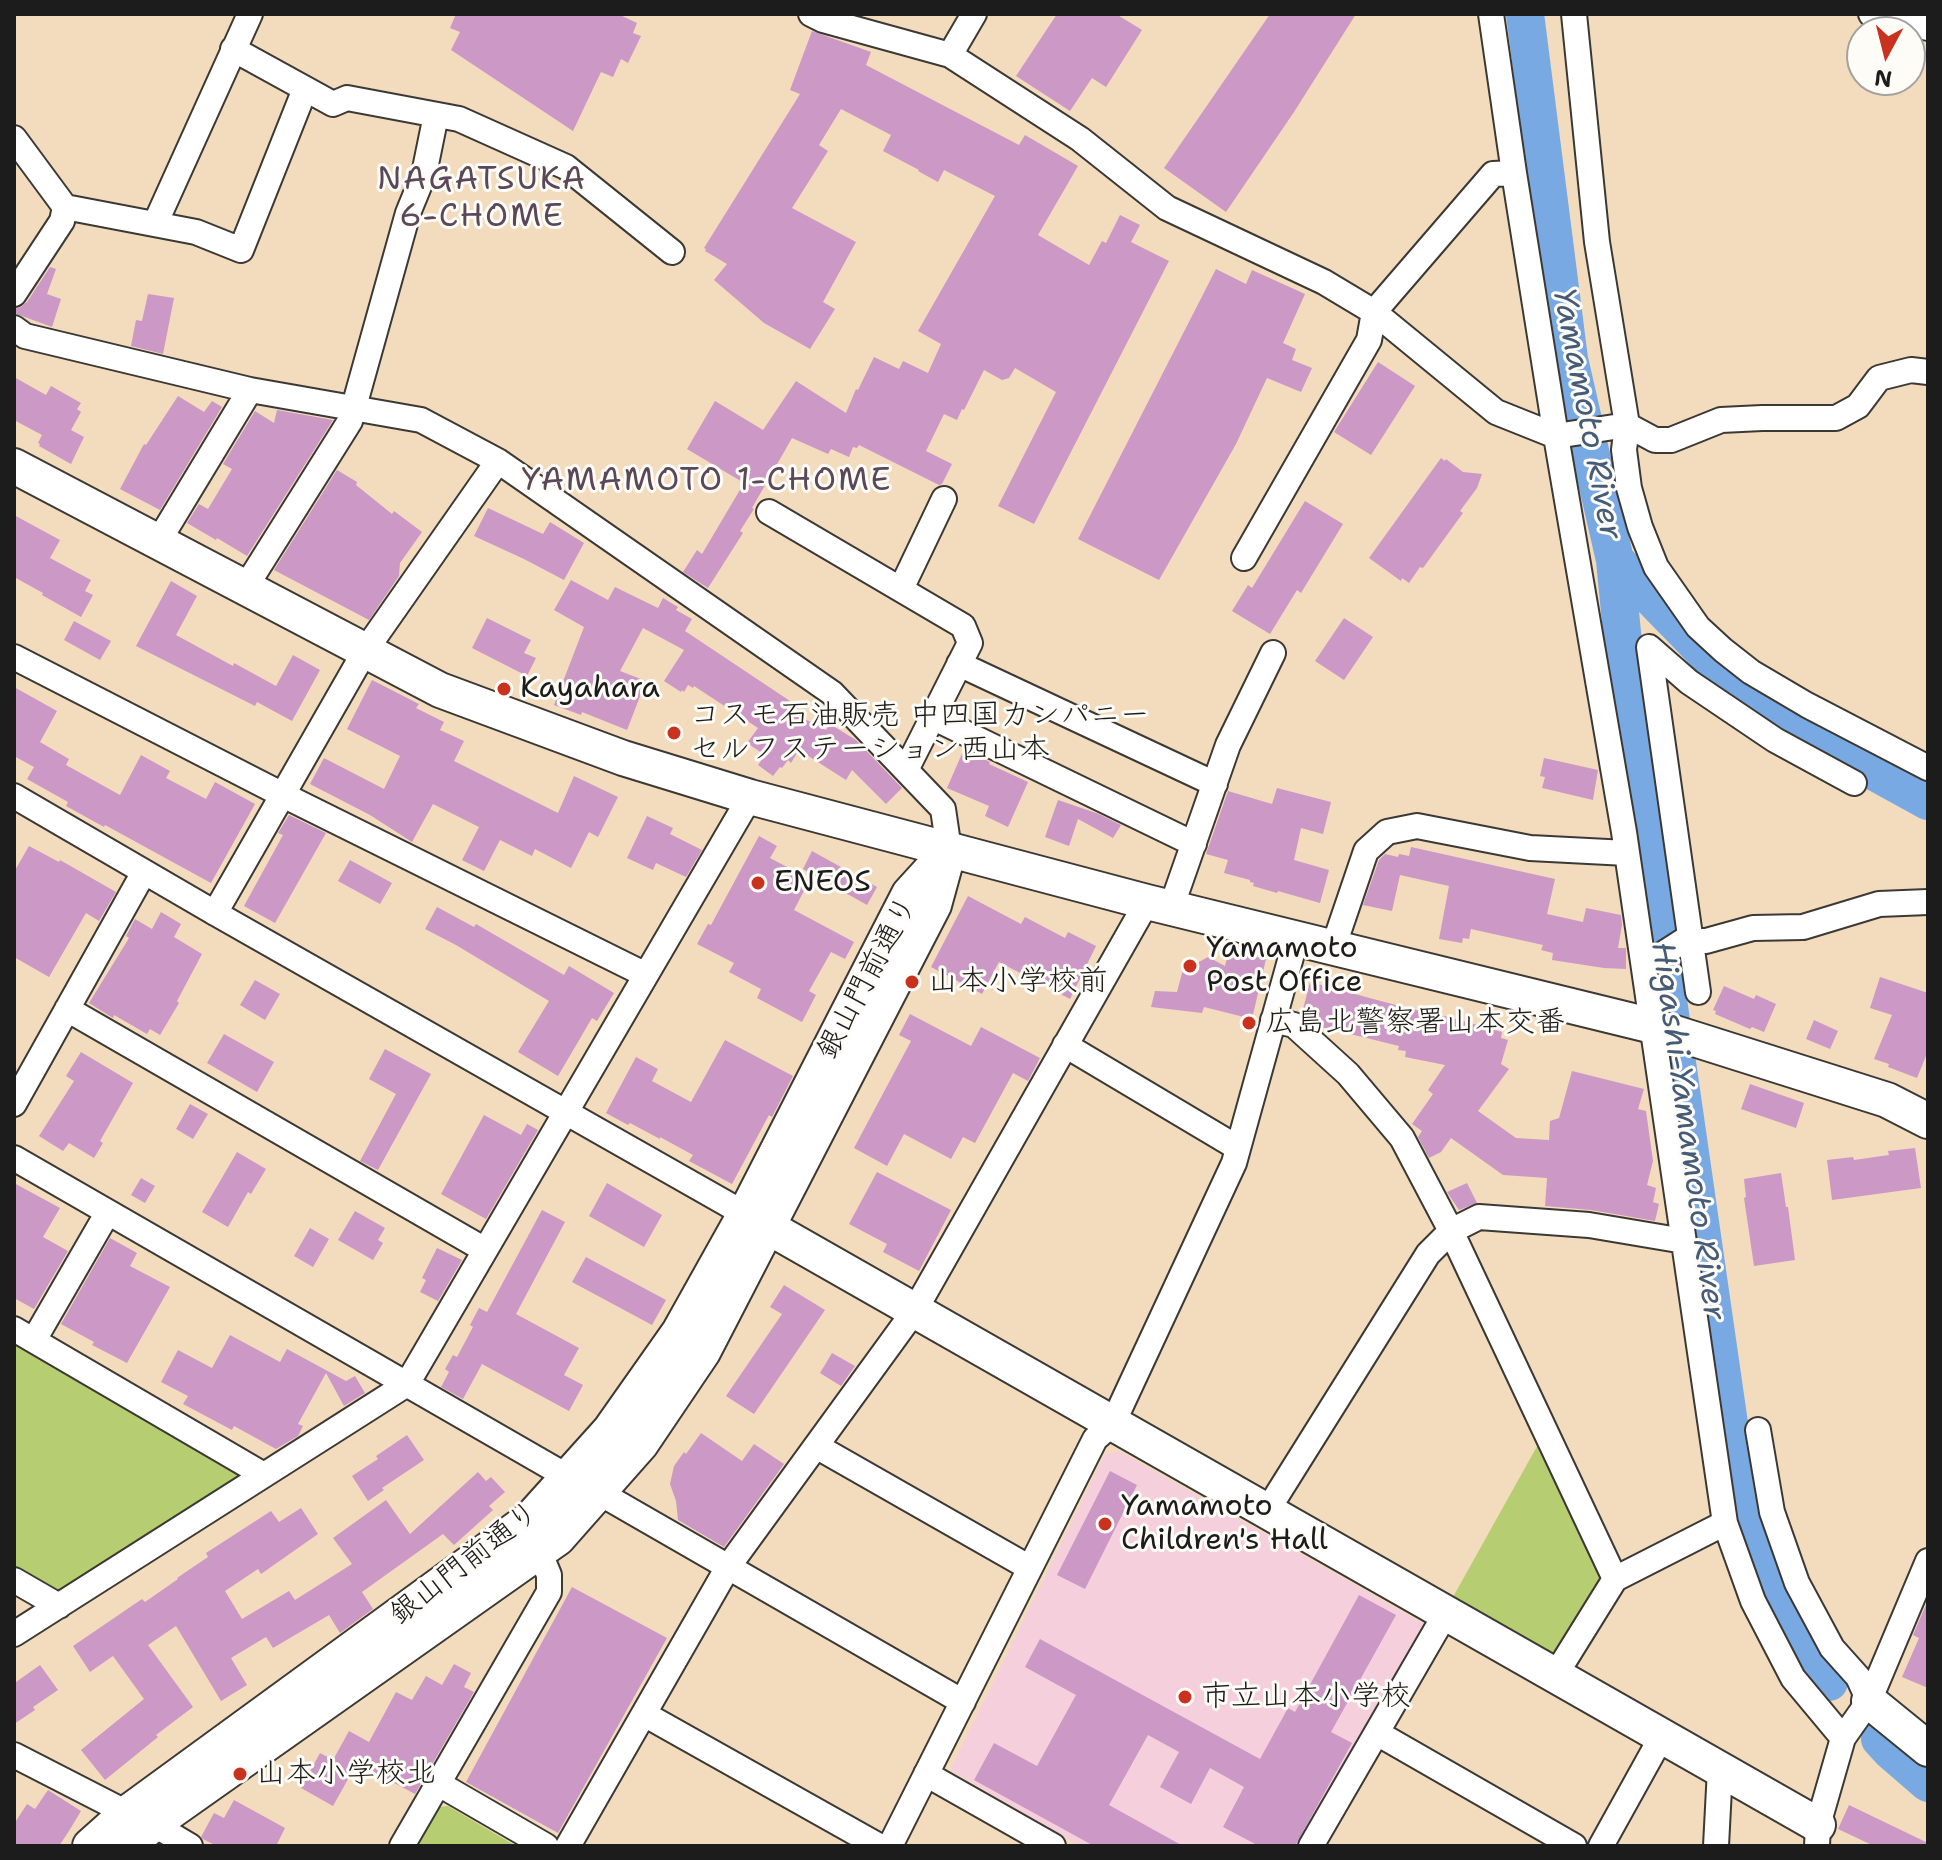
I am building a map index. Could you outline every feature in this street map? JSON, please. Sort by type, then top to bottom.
[{"type":"street","points":[[155,224],[250,14]]},
{"type":"street","points":[[811,14],[950,55],[1080,139],[1167,208],[1324,282],[1374,312],[1496,412],[1556,436],[1627,425],[1655,440],[1671,440],[1721,420],[1836,418],[1858,406],[1879,378],[1911,370],[1928,372]]},
{"type":"street","points":[[950,55],[974,14]]},
{"type":"street","points":[[1491,14],[1556,436],[1644,966],[1657,1027],[1725,1523],[1753,1601],[1793,1678],[1843,1738]]},
{"type":"street","points":[[1574,14],[1597,242],[1627,425],[1624,450],[1629,488],[1656,567],[1698,627],[1751,672],[1928,768]]},
{"type":"street","points":[[1871,14],[1928,28]]},
{"type":"street","points":[[233,49],[333,104],[347,98],[459,119],[566,167],[672,252]]},
{"type":"street","points":[[14,138],[65,207],[196,232],[241,250],[305,89]]},
{"type":"street","points":[[245,588],[355,409],[408,213],[424,174],[436,115]]},
{"type":"street","points":[[1244,558],[1369,340],[1374,312],[1493,174],[1514,173]]},
{"type":"street","points":[[14,294],[62,221],[65,207]]},
{"type":"street","points":[[14,328],[25,336],[250,390],[421,420],[498,461],[832,693],[943,809],[949,850]]},
{"type":"street","points":[[158,542],[250,390]]},
{"type":"street","points":[[215,913],[365,651],[498,461]]},
{"type":"street","points":[[15,468],[440,690],[623,758],[750,797],[1159,905],[1657,1027],[1887,1100],[1928,1121]]},
{"type":"street","points":[[901,589],[944,499]]},
{"type":"street","points":[[769,512],[963,626],[970,643],[906,770]]},
{"type":"street","points":[[1698,992],[1687,941],[1649,647],[1689,682],[1775,740],[1854,783]]},
{"type":"street","points":[[568,1846],[728,1567],[915,1310],[1065,1045],[1159,905],[1194,844],[1228,745],[1273,653]]},
{"type":"street","points":[[14,657],[646,975]]},
{"type":"street","points":[[959,664],[1215,784]]},
{"type":"street","points":[[932,717],[1194,844]]},
{"type":"street","points":[[14,796],[1556,1674],[1720,1769],[1818,1836],[1843,1738],[1869,1701],[1928,1561]]},
{"type":"street","points":[[14,1634],[407,1384],[750,797]]},
{"type":"street","points":[[1333,948],[1366,851],[1387,832],[1417,826],[1530,848],[1627,853]]},
{"type":"street","name":"銀山門前通り","points":[[90,1846],[136,1828],[558,1538],[641,1444],[703,1352],[757,1221],[909,894],[949,850]]},
{"type":"street","points":[[14,1104],[144,872]]},
{"type":"street","points":[[1644,966],[1687,941],[1706,941],[1753,928],[1803,927],[1879,904],[1928,902]]},
{"type":"street","points":[[890,1846],[1095,1439],[1113,1423],[1234,1163],[1296,939]]},
{"type":"street","points":[[67,1009],[485,1250]]},
{"type":"street","points":[[1273,1020],[1294,1025],[1348,1074],[1402,1138],[1451,1231],[1615,1579]]},
{"type":"street","points":[[1065,1045],[1238,1148]]},
{"type":"street","points":[[14,1158],[568,1477]]},
{"type":"street","points":[[108,1212],[24,1335],[264,1475]]},
{"type":"street","points":[[1267,1511],[1428,1254],[1451,1231],[1479,1217],[1589,1225],[1684,1241]]},
{"type":"street","name":"銀山門前通り","points":[[136,1828],[530,1519],[610,1430],[757,1221]]},
{"type":"street","points":[[1758,1430],[1772,1512],[1797,1583],[1832,1648],[1858,1677],[1869,1701],[1928,1749]]},
{"type":"street","points":[[816,1446],[1030,1568]]},
{"type":"street","points":[[598,1492],[963,1702]]},
{"type":"street","points":[[1556,1674],[1615,1579],[1725,1523]]},
{"type":"street","points":[[402,1846],[549,1592],[549,1575],[539,1551]]},
{"type":"street","points":[[14,1580],[59,1606]]},
{"type":"street","points":[[1311,1846],[1446,1613]]},
{"type":"street","points":[[644,1714],[879,1846]]},
{"type":"street","points":[[1377,1733],[1574,1846]]},
{"type":"street","points":[[1601,1846],[1662,1736]]},
{"type":"street","points":[[14,1755],[136,1828],[190,1846]]},
{"type":"street","points":[[1716,1846],[1720,1769]]},
{"type":"street","points":[[926,1774],[1053,1846]]},
{"type":"street","points":[[439,1784],[546,1846]]},
{"type":"shaded area","name":"市立山本小学校","points":[[1119,1451],[1424,1624],[1300,1846],[1080,1846],[950,1770],[1105,1454]]},
{"type":"green space","points":[[14,1342],[239,1470],[239,1481],[62,1591],[47,1588],[14,1570]]},
{"type":"green space","points":[[1540,1441],[1602,1580],[1559,1652],[1551,1654],[1453,1597]]},
{"type":"green space","points":[[448,1806],[516,1846],[418,1846],[440,1807]]},
{"type":"building","points":[[456,14],[618,14],[637,23],[633,33],[641,36],[628,63],[621,59],[613,77],[601,72],[573,131],[451,50],[460,32],[450,28]]},
{"type":"building","points":[[1057,14],[1116,14],[1142,30],[1106,87],[1092,78],[1070,111],[1016,76]]},
{"type":"building","points":[[1270,14],[1356,14],[1226,212],[1164,168]]},
{"type":"building","points":[[812,31],[871,52],[866,65],[1019,145],[1025,135],[1078,166],[1038,235],[1089,265],[1102,241],[1106,243],[1120,215],[1140,225],[1131,242],[1169,261],[1034,524],[998,506],[1056,392],[1015,368],[1009,378],[1002,380],[984,370],[957,420],[944,414],[926,451],[952,464],[942,484],[859,445],[853,447],[849,457],[831,449],[828,454],[792,438],[740,531],[743,533],[708,588],[683,572],[697,550],[702,554],[744,483],[687,449],[715,401],[763,430],[796,381],[846,413],[874,357],[899,369],[903,361],[928,373],[941,344],[918,331],[995,196],[944,170],[938,182],[918,171],[883,151],[891,135],[841,109],[819,145],[828,151],[792,208],[856,242],[823,302],[835,309],[810,349],[764,323],[714,280],[727,264],[704,248],[800,94],[790,90]]},
{"type":"building","points":[[50,267],[56,269],[47,294],[61,299],[52,327],[14,313],[14,309],[27,302]]},
{"type":"building","points":[[1216,269],[1246,284],[1252,270],[1305,294],[1283,343],[1296,349],[1292,360],[1312,368],[1301,392],[1267,378],[1236,444],[1159,580],[1078,539]]},
{"type":"building","points":[[148,294],[174,298],[163,354],[131,346],[136,320],[142,321]]},
{"type":"building","points":[[1378,362],[1415,386],[1371,455],[1334,432]]},
{"type":"building","points":[[14,377],[46,395],[51,386],[81,403],[77,409],[81,412],[71,430],[84,437],[71,464],[39,446],[42,435],[14,420]]},
{"type":"building","points":[[178,396],[204,412],[212,401],[222,407],[160,510],[120,489],[144,444]]},
{"type":"building","points":[[277,410],[333,420],[247,556],[187,523],[199,504],[208,509],[232,469],[223,464],[255,411],[274,423]]},
{"type":"building","points":[[1441,458],[1463,472],[1482,474],[1477,488],[1460,511],[1463,513],[1423,568],[1420,567],[1409,583],[1402,578],[1401,581],[1369,558]]},
{"type":"building","points":[[337,470],[357,482],[356,485],[392,514],[394,511],[422,532],[400,563],[399,576],[369,620],[274,570]]},
{"type":"building","points":[[1305,501],[1343,524],[1301,593],[1297,590],[1270,634],[1232,611],[1248,585],[1252,588]]},
{"type":"building","points":[[488,508],[543,534],[550,522],[584,543],[564,580],[474,536]]},
{"type":"building","points":[[14,515],[60,540],[50,558],[91,580],[85,591],[93,595],[81,617],[14,577]]},
{"type":"building","points":[[571,580],[608,600],[615,587],[658,608],[663,598],[678,607],[676,610],[692,619],[685,631],[799,707],[795,714],[826,730],[830,724],[856,740],[902,788],[886,804],[852,770],[846,780],[799,750],[791,763],[788,760],[773,776],[758,765],[765,755],[747,743],[758,728],[694,686],[688,685],[681,692],[664,681],[684,650],[643,628],[620,671],[646,681],[627,730],[582,712],[581,715],[554,705],[584,627],[554,610]]},
{"type":"building","points":[[171,581],[197,596],[176,635],[276,686],[293,655],[320,670],[292,721],[257,702],[255,706],[136,646]]},
{"type":"building","points":[[487,618],[531,640],[524,653],[536,658],[527,676],[472,648]]},
{"type":"building","points":[[1344,618],[1373,637],[1344,680],[1315,661]]},
{"type":"building","points":[[74,621],[111,641],[100,660],[64,640]]},
{"type":"building","points":[[372,680],[419,704],[416,708],[444,722],[440,730],[464,741],[454,761],[558,813],[574,776],[618,797],[598,837],[589,832],[571,868],[535,849],[532,856],[500,840],[484,871],[462,860],[479,827],[433,804],[412,842],[370,815],[310,784],[324,758],[384,789],[400,756],[347,729]]},
{"type":"building","points":[[14,687],[57,711],[40,742],[69,759],[66,765],[120,795],[141,755],[170,771],[166,778],[206,799],[215,782],[255,804],[211,883],[66,806],[68,802],[27,779],[34,767],[14,756]]},
{"type":"building","points":[[964,749],[1028,782],[1008,827],[985,816],[989,806],[947,788]]},
{"type":"building","points":[[1544,758],[1598,770],[1593,800],[1542,788],[1545,777],[1540,776]]},
{"type":"building","points":[[1277,788],[1331,802],[1323,834],[1301,828],[1294,860],[1329,870],[1320,903],[1253,886],[1250,880],[1224,873],[1228,860],[1206,854],[1228,791],[1272,804]]},
{"type":"building","points":[[1058,800],[1121,825],[1113,838],[1078,819],[1069,846],[1045,837]]},
{"type":"building","points":[[289,815],[326,833],[275,923],[244,906],[283,835],[278,833]]},
{"type":"building","points":[[647,816],[673,828],[670,834],[702,850],[686,877],[656,863],[653,870],[627,858]]},
{"type":"building","points":[[759,836],[777,846],[770,858],[810,879],[794,910],[854,942],[845,959],[831,952],[809,991],[816,995],[802,1022],[757,998],[761,989],[729,972],[734,963],[697,944],[708,924],[711,925]]},
{"type":"building","points":[[29,846],[116,892],[99,921],[86,913],[49,977],[14,957],[14,872]]},
{"type":"building","points":[[1411,847],[1555,879],[1547,914],[1583,922],[1586,908],[1621,915],[1618,948],[1626,948],[1626,969],[1552,960],[1553,953],[1541,950],[1543,945],[1471,929],[1469,939],[1463,938],[1462,943],[1439,939],[1449,886],[1400,875],[1392,911],[1363,905],[1379,860],[1385,854],[1409,856]]},
{"type":"building","points":[[812,851],[877,887],[867,905],[803,869]]},
{"type":"building","points":[[350,860],[392,883],[380,904],[338,881]]},
{"type":"building","points":[[968,896],[1021,924],[1025,917],[1065,938],[1068,932],[1096,946],[1070,999],[999,962],[982,994],[931,967]]},
{"type":"building","points":[[437,907],[474,927],[476,924],[564,975],[569,966],[614,993],[597,1021],[592,1018],[558,1076],[518,1052],[549,1001],[425,929]]},
{"type":"building","points":[[161,912],[181,924],[174,937],[202,954],[160,1035],[150,1029],[147,1034],[89,1003],[129,938],[126,936],[135,919],[152,929]]},
{"type":"building","points":[[1229,950],[1266,959],[1252,1019],[1204,1007],[1202,1013],[1151,1007],[1155,991],[1177,992],[1186,958],[1199,962],[1208,957],[1225,966]]},
{"type":"building","points":[[1880,977],[1928,993],[1928,1051],[1917,1078],[1874,1059],[1892,1015],[1870,1008]]},
{"type":"building","points":[[255,980],[280,994],[265,1020],[240,1005]]},
{"type":"building","points":[[1310,982],[1502,1032],[1501,1038],[1508,1040],[1501,1064],[1509,1069],[1478,1111],[1516,1138],[1549,1140],[1550,1121],[1559,1118],[1572,1071],[1644,1089],[1638,1109],[1646,1111],[1653,1161],[1647,1185],[1656,1188],[1653,1202],[1659,1204],[1655,1221],[1545,1206],[1547,1178],[1503,1175],[1451,1138],[1441,1152],[1429,1158],[1418,1137],[1422,1131],[1412,1124],[1433,1094],[1428,1090],[1445,1065],[1405,1057],[1406,1051],[1398,1050],[1399,1046],[1319,1028],[1302,1013]]},
{"type":"building","points":[[1724,986],[1754,999],[1756,995],[1776,1004],[1764,1032],[1715,1014],[1713,1010]]},
{"type":"building","points":[[910,1014],[971,1046],[981,1027],[1040,1058],[1028,1081],[1013,1073],[975,1143],[963,1137],[951,1159],[904,1134],[887,1166],[854,1148],[911,1041],[899,1035]]},
{"type":"building","points":[[1814,1020],[1838,1031],[1830,1049],[1806,1039]]},
{"type":"building","points":[[224,1034],[274,1062],[257,1092],[207,1063]]},
{"type":"building","points":[[725,1040],[793,1076],[732,1184],[689,1161],[693,1155],[606,1113],[636,1057],[658,1069],[652,1081],[691,1102]]},
{"type":"building","points":[[385,1049],[431,1074],[378,1170],[360,1161],[396,1094],[369,1079]]},
{"type":"building","points":[[81,1052],[133,1083],[100,1141],[103,1143],[94,1158],[69,1143],[63,1151],[39,1136],[74,1081],[66,1076]]},
{"type":"building","points":[[1750,1084],[1804,1103],[1796,1128],[1741,1109]]},
{"type":"building","points":[[190,1104],[208,1114],[193,1139],[176,1129]]},
{"type":"building","points":[[484,1115],[521,1135],[527,1124],[538,1130],[486,1219],[441,1194]]},
{"type":"building","points":[[1915,1148],[1921,1188],[1832,1200],[1827,1160],[1853,1157],[1854,1160]]},
{"type":"building","points":[[237,1152],[266,1169],[251,1194],[248,1192],[228,1227],[202,1212]]},
{"type":"building","points":[[877,1172],[951,1210],[919,1271],[883,1252],[887,1244],[849,1224]]},
{"type":"building","points":[[1781,1173],[1795,1260],[1754,1266],[1744,1179]]},
{"type":"building","points":[[141,1178],[155,1186],[145,1203],[131,1195]]},
{"type":"building","points":[[14,1183],[60,1208],[43,1237],[68,1251],[34,1309],[14,1298]]},
{"type":"building","points":[[607,1183],[662,1215],[644,1247],[589,1216]]},
{"type":"building","points":[[1467,1183],[1477,1203],[1459,1210],[1447,1192]]},
{"type":"building","points":[[542,1210],[565,1222],[516,1314],[579,1348],[564,1375],[583,1385],[569,1411],[482,1364],[463,1399],[441,1387],[449,1372],[445,1369],[453,1355],[457,1357],[479,1308],[487,1312]]},
{"type":"building","points":[[355,1211],[385,1228],[378,1240],[383,1243],[373,1260],[338,1240]]},
{"type":"building","points":[[310,1228],[329,1239],[313,1267],[294,1256]]},
{"type":"building","points":[[110,1238],[137,1253],[130,1266],[170,1287],[127,1363],[61,1324]]},
{"type":"building","points":[[437,1248],[462,1260],[438,1301],[420,1292],[426,1280],[422,1278]]},
{"type":"building","points":[[586,1257],[666,1300],[652,1325],[572,1282]]},
{"type":"building","points":[[784,1285],[825,1310],[754,1414],[726,1396],[782,1314],[770,1307]]},
{"type":"building","points":[[230,1335],[280,1362],[287,1349],[346,1381],[355,1376],[365,1393],[344,1406],[326,1373],[298,1424],[303,1426],[298,1436],[276,1449],[234,1426],[232,1430],[183,1404],[188,1396],[161,1382],[178,1350],[212,1368]]},
{"type":"building","points":[[832,1353],[855,1366],[841,1386],[820,1373]]},
{"type":"building","points":[[701,1433],[742,1461],[754,1444],[784,1464],[724,1547],[678,1520],[670,1484],[674,1466]]},
{"type":"building","points":[[407,1435],[424,1460],[368,1501],[352,1476]]},
{"type":"building","points":[[1110,1471],[1137,1485],[1085,1589],[1057,1575]]},
{"type":"building","points":[[478,1472],[486,1481],[491,1477],[505,1492],[489,1506],[493,1510],[454,1545],[443,1534],[362,1592],[373,1609],[340,1633],[329,1615],[273,1648],[266,1637],[231,1658],[247,1685],[221,1701],[176,1626],[148,1645],[193,1707],[105,1780],[81,1750],[144,1699],[113,1656],[90,1672],[73,1646],[142,1599],[145,1602],[208,1557],[206,1553],[271,1511],[279,1522],[301,1508],[318,1534],[261,1574],[258,1569],[225,1591],[242,1619],[289,1591],[295,1600],[352,1564],[333,1538],[386,1500],[410,1534]]},
{"type":"building","points":[[572,1587],[667,1638],[558,1833],[466,1782]]},
{"type":"building","points":[[1359,1595],[1396,1615],[1331,1732],[1352,1743],[1295,1846],[1259,1846],[1223,1827],[1244,1787],[1210,1768],[1191,1804],[1160,1787],[1179,1752],[1148,1735],[1109,1805],[1183,1846],[1094,1846],[974,1780],[994,1743],[1037,1766],[1076,1695],[1025,1667],[1040,1639],[1260,1759],[1288,1708],[1295,1712]]},
{"type":"building","points":[[1928,1600],[1928,1688],[1902,1677],[1919,1638],[1913,1635]]},
{"type":"building","points":[[454,1664],[471,1673],[464,1687],[474,1692],[415,1794],[357,1763],[333,1806],[301,1788],[320,1753],[333,1760],[349,1731],[369,1742],[396,1692],[412,1700],[426,1676],[442,1685]]},
{"type":"building","points":[[40,1665],[58,1690],[14,1724],[14,1679],[16,1682]]},
{"type":"building","points":[[48,1790],[81,1811],[69,1831],[59,1846],[14,1846],[14,1824],[27,1804],[35,1809]]},
{"type":"building","points":[[234,1800],[285,1828],[276,1846],[217,1846],[201,1837],[214,1813],[224,1818]]},
{"type":"building","points":[[1849,1805],[1928,1843],[1928,1846],[1874,1846],[1838,1829]]},
{"type":"waterway","name":"Higashi-Yamamoto River","points":[[1525,14],[1569,359],[1615,560],[1636,778],[1740,1500],[1787,1619],[1829,1682]]},
{"type":"waterway","name":"Yamamoto River","points":[[1615,560],[1759,708],[1928,801]]},
{"type":"waterway","name":"Higashi-Yamamoto River","points":[[1880,1739],[1928,1783]]},
{"type":"place","name":"Kayahara","points":[[504,689]]},
{"type":"place","name":"コスモ石油販売 中四国カンパニー セルフステーション西山本","points":[[674,733]]},
{"type":"place","name":"ENEOS","points":[[758,883]]},
{"type":"place","name":"Yamamoto Post Office","points":[[1190,966]]},
{"type":"place","name":"山本小学校前","points":[[912,982]]},
{"type":"place","name":"広島北警察署山本交番","points":[[1249,1023]]},
{"type":"place","name":"Yamamoto Children's Hall","points":[[1105,1524]]},
{"type":"place","name":"市立山本小学校","points":[[1185,1697]]},
{"type":"place","name":"山本小学校北","points":[[240,1774]]},
{"type":"district","name":"NAGATSUKA 6-CHOME","points":[[482,200]]},
{"type":"district","name":"YAMAMOTO 1-CHOME","points":[[707,482]]}]
